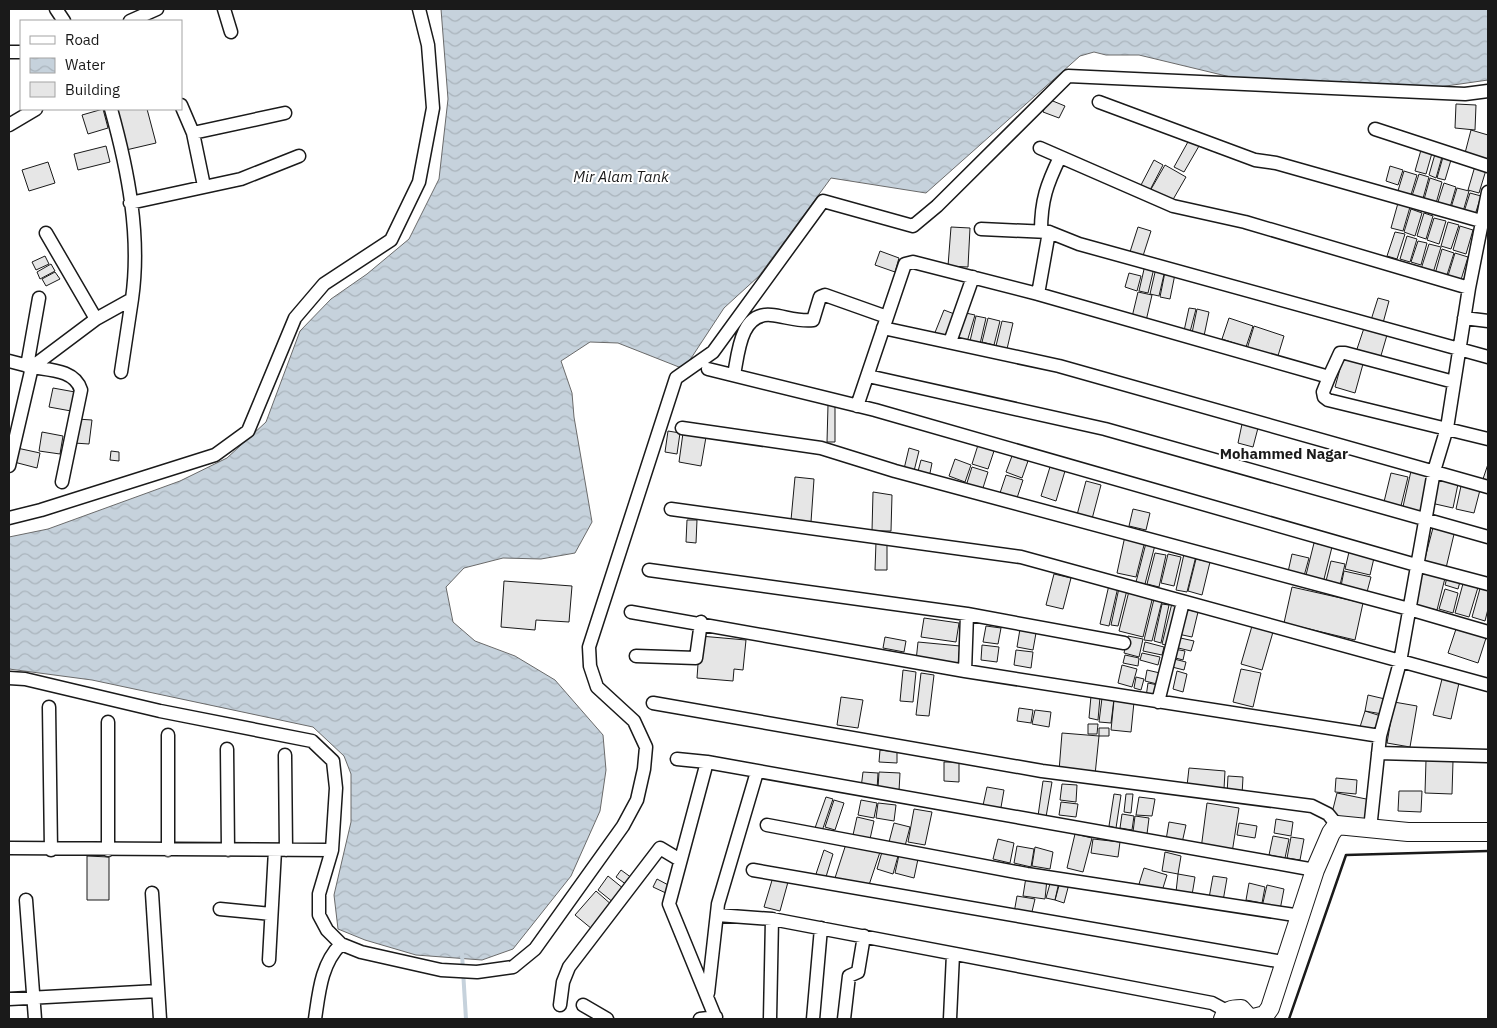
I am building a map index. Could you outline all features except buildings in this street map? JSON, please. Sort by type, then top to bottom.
[{"type":"main road","points":[[1223,1017],[1241,1009],[1250,1019],[1265,1015],[1270,1008],[1283,962],[1302,916],[1315,870],[1331,833],[1337,825],[1408,832],[1488,832]]},
{"type":"street","points":[[56,9],[63,20]]},
{"type":"street","points":[[136,20],[157,9]]},
{"type":"street","points":[[224,9],[231,32]]},
{"type":"street","points":[[9,518],[41,510],[215,455],[248,431],[295,318],[324,284],[391,240],[419,182],[433,108],[428,44],[419,9]]},
{"type":"street","points":[[9,678],[26,679],[160,711],[312,741],[333,761],[336,788],[332,850],[319,894],[318,915],[327,930],[341,944],[361,952],[441,970],[472,972],[513,967],[536,949],[624,826],[637,800],[644,769],[646,747],[634,721],[597,687],[590,666],[589,647],[676,378],[713,352],[823,201],[913,226],[937,206],[1068,76],[1455,93],[1488,91]]},
{"type":"street","points":[[1099,102],[1256,160],[1276,163],[1481,221]]},
{"type":"street","points":[[182,107],[193,133],[204,186]]},
{"type":"street","points":[[9,125],[34,110]]},
{"type":"street","points":[[111,110],[136,235],[136,259],[132,298],[121,372]]},
{"type":"street","points":[[193,133],[285,113]]},
{"type":"street","points":[[1375,129],[1488,166]]},
{"type":"street","points":[[1040,148],[1172,206],[1245,222],[1469,288]]},
{"type":"street","points":[[130,203],[241,179],[299,156]]},
{"type":"street","points":[[1038,294],[1045,232],[1041,208],[1044,193],[1060,157]]},
{"type":"street","points":[[1370,829],[1380,736],[1400,662],[1434,471],[1447,428],[1469,288],[1483,245],[1481,221],[1488,192]]},
{"type":"street","points":[[980,229],[1045,232],[1079,244],[1488,357]]},
{"type":"street","points":[[46,233],[96,319]]},
{"type":"street","points":[[857,406],[905,264],[909,261],[1038,294],[1329,377]]},
{"type":"street","points":[[950,342],[972,277]]},
{"type":"street","points":[[734,375],[740,339],[749,324],[760,316],[768,314],[813,320],[820,298],[825,295],[885,323],[950,342],[1059,366],[1488,487]]},
{"type":"street","points":[[9,466],[29,366],[39,298]]},
{"type":"street","points":[[29,366],[96,319],[132,298]]},
{"type":"street","points":[[1464,318],[1488,321]]},
{"type":"street","points":[[1454,382],[1345,353],[1340,354],[1336,358],[1323,392],[1324,397],[1328,400],[1447,428],[1488,440]]},
{"type":"street","points":[[9,361],[70,375],[78,381],[81,390],[62,482]]},
{"type":"street","points":[[708,369],[857,406],[1488,584]]},
{"type":"street","points":[[868,376],[1105,429],[1488,538]]},
{"type":"street","points":[[682,428],[821,448],[896,471],[1409,608],[1488,632]]},
{"type":"street","points":[[671,510],[1021,557],[1488,685]]},
{"type":"street","points":[[649,570],[967,614],[1124,643]]},
{"type":"street","points":[[1158,702],[1183,602]]},
{"type":"street","points":[[632,612],[701,622],[965,671],[1380,736]]},
{"type":"street","points":[[965,671],[967,614]]},
{"type":"street","points":[[636,656],[696,658],[701,622]]},
{"type":"street","points":[[653,703],[1042,771],[1312,806],[1328,814],[1337,825]]},
{"type":"street","points":[[49,707],[51,850]]},
{"type":"street","points":[[108,722],[108,850]]},
{"type":"street","points":[[168,735],[168,850]]},
{"type":"street","points":[[227,749],[228,850]]},
{"type":"street","points":[[1378,753],[1488,756]]},
{"type":"street","points":[[269,960],[271,914],[281,850],[285,755]]},
{"type":"street","points":[[677,759],[707,762],[1315,870]]},
{"type":"street","points":[[700,1019],[716,1018],[669,904],[707,762]]},
{"type":"street","points":[[708,996],[718,904],[757,772]]},
{"type":"street","points":[[766,824],[1027,874],[1302,916]]},
{"type":"street","points":[[9,848],[51,850],[332,850]]},
{"type":"street","points":[[560,1005],[563,982],[569,967],[660,848],[680,860]]},
{"type":"street","points":[[754,870],[1283,962]]},
{"type":"street","points":[[152,893],[160,1019]]},
{"type":"street","points":[[26,900],[35,1019]]},
{"type":"street","points":[[220,909],[271,914]]},
{"type":"street","points":[[717,915],[772,919],[1212,1003],[1223,1017]]},
{"type":"street","points":[[770,1019],[772,919]]},
{"type":"street","points":[[813,1019],[821,928]]},
{"type":"street","points":[[844,1019],[849,976],[858,972],[864,936]]},
{"type":"street","points":[[315,1019],[322,980],[331,955],[341,944]]},
{"type":"street","points":[[950,1019],[953,954]]},
{"type":"street","points":[[9,999],[158,991]]},
{"type":"street","points":[[583,1005],[607,1019]]},
{"type":"water","name":"Mir Alam Tank","points":[[441,9],[1488,9],[1488,80],[1432,88],[1243,80],[1139,55],[1106,55],[1094,52],[1080,56],[926,193],[831,178],[759,276],[724,308],[684,369],[618,343],[590,342],[561,361],[572,393],[574,417],[592,522],[575,553],[541,559],[503,558],[464,568],[446,587],[453,622],[475,641],[515,656],[555,680],[603,735],[606,770],[600,811],[571,876],[513,949],[482,960],[416,955],[365,940],[338,929],[334,895],[351,822],[351,774],[344,756],[313,727],[92,680],[9,669],[9,537],[48,529],[180,481],[227,458],[266,422],[300,331],[331,299],[367,274],[409,239],[439,179],[448,99]]},
{"type":"waterway","points":[[462,954],[466,1019]]},
{"type":"wall","points":[[1289,1019],[1346,855],[1488,851]]},
{"type":"district","name":"Mohammed Nagar","points":[[1284,453]]}]
